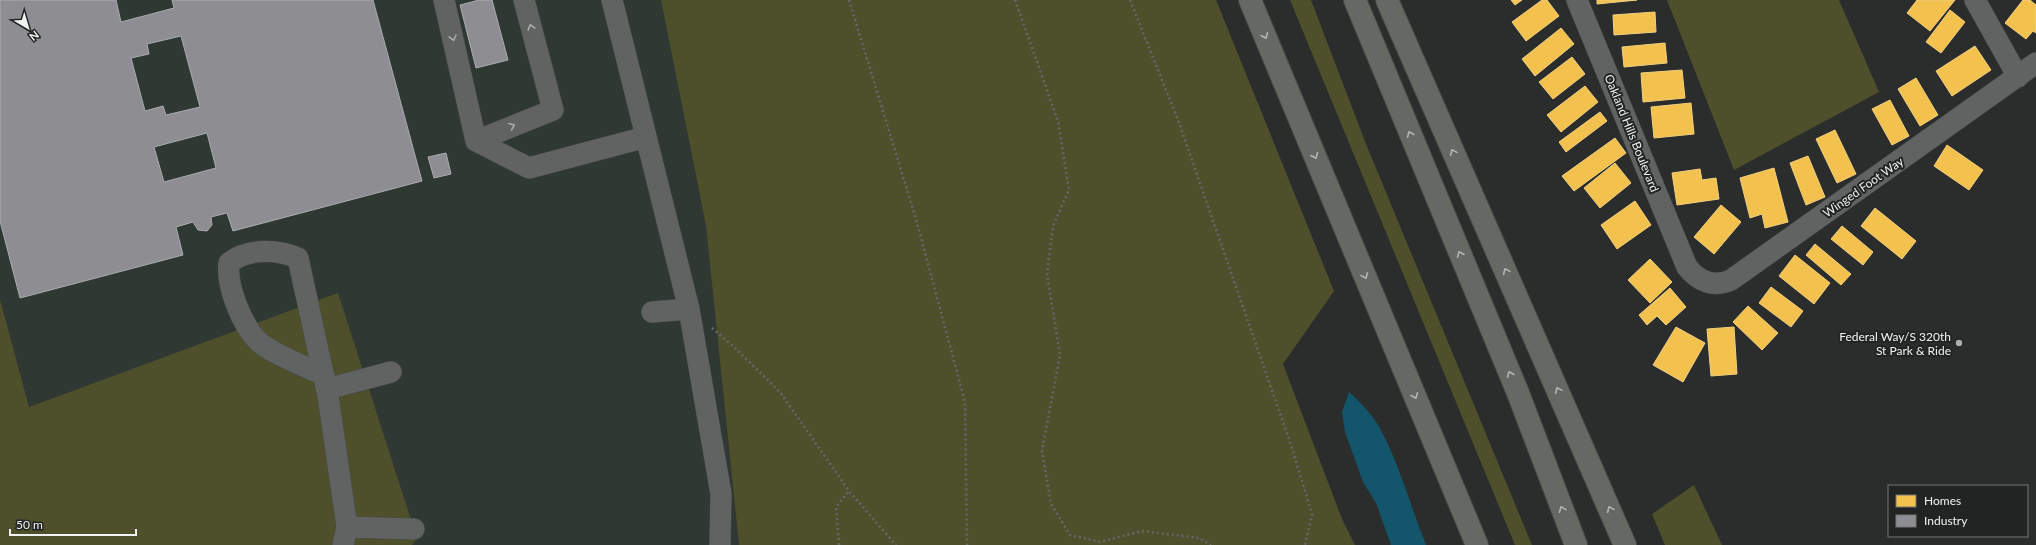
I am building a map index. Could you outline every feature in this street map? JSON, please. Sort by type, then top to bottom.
[{"type":"highway","points":[[1250,0],[1477,545]]},
{"type":"highway","points":[[1355,0],[1518,393],[1576,545]]},
{"type":"highway","points":[[1387,0],[1626,545]]},
{"type":"highway","points":[[1433,441],[1467,545]]},
{"type":"street","points":[[444,0],[476,141]]},
{"type":"street","points":[[476,141],[553,110],[524,0]]},
{"type":"street","points":[[612,0],[689,309],[721,494],[720,545]]},
{"type":"street","name":"Oakland Hills Boulevard","points":[[1577,0],[1687,267]]},
{"type":"street","points":[[1975,0],[2018,77]]},
{"type":"street","name":"Winged Foot Way","points":[[1687,267],[1695,276],[1705,282],[1715,284],[1731,280],[2036,63]]},
{"type":"street","points":[[476,141],[529,168],[646,137]]},
{"type":"street","points":[[391,372],[325,382],[259,342],[249,330],[234,298],[228,270],[229,263],[234,259],[254,253],[277,251],[298,258],[325,382],[345,536],[414,528]]},
{"type":"street","points":[[652,312],[689,309]]},
{"type":"path","points":[[849,0],[916,219],[965,402],[967,545]]},
{"type":"path","points":[[1015,0],[1058,121],[1069,190],[1053,226],[1047,274],[1060,355],[1042,451],[1051,504],[1070,535],[1100,542],[1142,531],[1200,538],[1211,545]]},
{"type":"path","points":[[1130,0],[1178,120],[1291,445],[1312,514],[1305,545]]},
{"type":"path","points":[[689,309],[734,347],[780,392],[849,491],[896,545]]},
{"type":"path","points":[[839,545],[836,507],[849,491]]},
{"type":"shaded area","points":[[0,0],[661,0],[706,226],[739,545],[412,545],[417,538],[338,294],[29,407],[0,299]]},
{"type":"green space","points":[[661,0],[1216,0],[1334,291],[1283,364],[1342,519],[1355,545],[739,545],[706,226]]},
{"type":"green space","points":[[1290,0],[1311,0],[1366,144],[1532,545],[1515,545]]},
{"type":"green space","points":[[1667,0],[1839,0],[1879,92],[1734,170]]},
{"type":"green space","points":[[338,293],[417,538],[412,545],[0,545],[0,299],[29,407]]},
{"type":"green space","points":[[1694,485],[1722,545],[1665,545],[1652,514]]},
{"type":"water","points":[[1349,392],[1361,403],[1378,425],[1398,469],[1426,545],[1391,545],[1376,503],[1363,482],[1345,432],[1342,412]]},
{"type":"building: Homes","points":[[1511,0],[1522,0],[1515,5]]},
{"type":"building: Homes","points":[[1542,0],[1547,0],[1559,16],[1526,41],[1512,22]]},
{"type":"building: Homes","points":[[1597,0],[1637,0],[1597,4]]},
{"type":"building: Homes","points":[[1917,0],[1955,0],[1930,31],[1907,13]]},
{"type":"building: Homes","points":[[2023,0],[2030,0],[2036,5],[2036,33],[2033,31],[2026,39],[2005,23]]},
{"type":"building: Homes","points":[[1950,10],[1965,22],[1941,53],[1926,42]]},
{"type":"building: Homes","points":[[1655,12],[1656,32],[1614,35],[1613,15]]},
{"type":"building: Homes","points":[[1561,28],[1574,44],[1535,76],[1522,59]]},
{"type":"building: Homes","points":[[1665,43],[1667,63],[1624,67],[1622,47]]},
{"type":"building: Homes","points":[[1975,46],[1991,70],[1952,96],[1936,71]]},
{"type":"building: Homes","points":[[1572,57],[1585,74],[1553,99],[1539,82]]},
{"type":"building: Homes","points":[[1682,70],[1685,98],[1643,102],[1641,73]]},
{"type":"building: Homes","points":[[1916,78],[1938,115],[1920,126],[1898,89]]},
{"type":"building: Homes","points":[[1585,86],[1598,102],[1561,132],[1547,115]]},
{"type":"building: Homes","points":[[1890,100],[1909,136],[1892,145],[1872,109]]},
{"type":"building: Homes","points":[[1691,103],[1694,134],[1654,138],[1651,107]]},
{"type":"building: Homes","points":[[1600,112],[1607,121],[1566,152],[1559,142]]},
{"type":"building: Homes","points":[[1835,130],[1856,174],[1837,183],[1816,139]]},
{"type":"building: Homes","points":[[1615,138],[1626,153],[1574,191],[1562,176]]},
{"type":"building: Homes","points":[[1947,145],[1983,170],[1969,190],[1934,166]]},
{"type":"building: Homes","points":[[1808,156],[1825,197],[1806,205],[1790,163]]},
{"type":"building: Homes","points":[[1615,163],[1631,183],[1600,208],[1584,188]]},
{"type":"building: Homes","points":[[1774,168],[1788,222],[1765,228],[1762,214],[1750,218],[1740,178]]},
{"type":"building: Homes","points":[[1700,169],[1702,180],[1716,178],[1719,199],[1677,205],[1672,173]]},
{"type":"building: Homes","points":[[1635,201],[1651,225],[1617,249],[1601,225]]},
{"type":"building: Homes","points":[[1721,205],[1741,222],[1714,254],[1694,237]]},
{"type":"building: Homes","points":[[1875,208],[1916,241],[1902,259],[1861,226]]},
{"type":"building: Homes","points":[[1842,226],[1873,252],[1863,265],[1831,239]]},
{"type":"building: Homes","points":[[1815,244],[1851,274],[1841,285],[1806,255]]},
{"type":"building: Homes","points":[[1795,255],[1830,283],[1814,304],[1779,276]]},
{"type":"building: Homes","points":[[1650,259],[1672,282],[1650,303],[1628,280]]},
{"type":"building: Homes","points":[[1771,287],[1803,311],[1791,327],[1759,303]]},
{"type":"building: Homes","points":[[1670,288],[1686,307],[1666,325],[1657,316],[1647,325],[1639,315]]},
{"type":"building: Homes","points":[[1748,306],[1778,333],[1762,350],[1733,322]]},
{"type":"building: Homes","points":[[1676,327],[1705,343],[1683,382],[1653,365]]},
{"type":"building: Homes","points":[[1734,327],[1737,374],[1711,376],[1707,329]]},
{"type":"building: Industry","points":[[0,0],[116,0],[121,22],[174,8],[172,0],[373,0],[422,181],[233,231],[227,213],[211,217],[212,225],[207,231],[198,230],[193,222],[176,227],[183,255],[20,298],[0,221]],"holes":[[[181,36],[200,107],[166,115],[163,106],[145,111],[131,58],[149,54],[147,44]],[[207,133],[216,168],[164,182],[154,147]]]},
{"type":"building: Industry","points":[[479,0],[492,0],[508,60],[476,68],[460,5]]},
{"type":"building: Industry","points":[[446,153],[451,174],[434,178],[428,157]]},
{"type":"place","name":"Federal Way/S 320th St Park & Ride","points":[[1959,343]]}]
